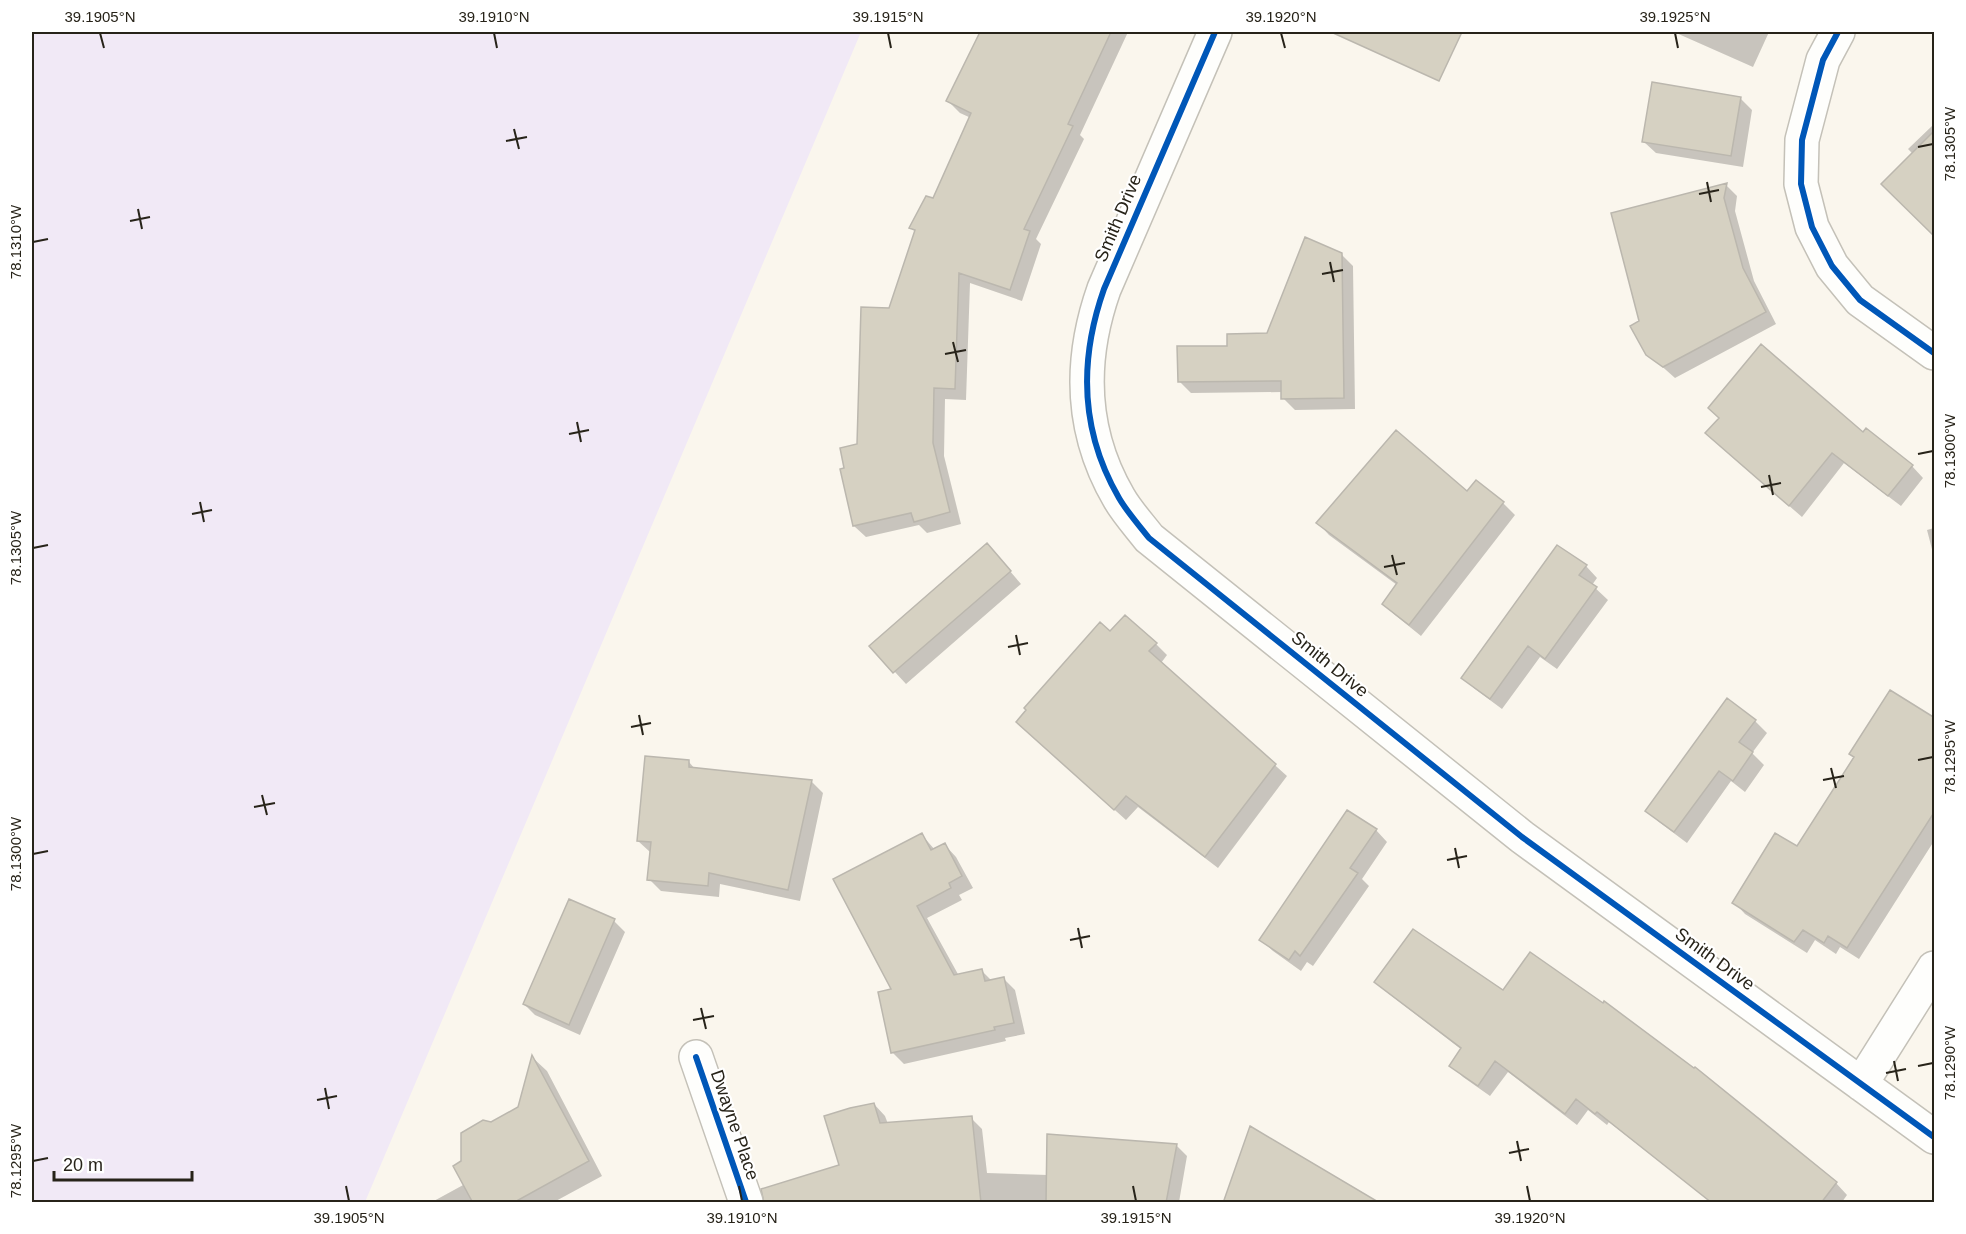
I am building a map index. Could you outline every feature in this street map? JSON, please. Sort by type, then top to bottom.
[{"type":"street","name":"Smith Drive","points":[[1215,32],[1094,317],[1086,366],[1087,405],[1098,454],[1119,499],[1149,538],[1522,837],[1935,1137]]},
{"type":"street","points":[[1838,32],[1823,60],[1802,140],[1801,184],[1812,227],[1832,266],[1860,300],[1935,353]]},
{"type":"street","points":[[1861,1084],[1935,968]]},
{"type":"street","name":"Dwayne Place","points":[[696,1057],[746,1203]]},
{"type":"shaded area","points":[[32,32],[861,32],[365,1202],[32,1202]]},
{"type":"building","points":[[980,32],[1111,32],[1068,124],[1073,126],[1024,229],[1030,231],[1010,290],[959,273],[955,389],[934,388],[933,443],[950,512],[914,522],[911,513],[853,526],[840,469],[844,468],[840,448],[857,444],[861,307],[889,308],[915,230],[909,228],[926,196],[933,198],[971,113],[946,101]]},
{"type":"building","points":[[1331,32],[1462,32],[1439,81]]},
{"type":"building","points":[[1652,82],[1741,97],[1731,156],[1642,142]]},
{"type":"building","points":[[1935,130],[1935,237],[1881,184]]},
{"type":"building","points":[[1727,183],[1724,198],[1743,268],[1766,312],[1663,367],[1646,355],[1630,326],[1639,321],[1611,213]]},
{"type":"building","points":[[1305,237],[1342,253],[1344,398],[1281,399],[1281,381],[1178,382],[1177,346],[1227,346],[1227,334],[1267,333]]},
{"type":"building","points":[[1761,344],[1863,432],[1866,428],[1913,465],[1888,496],[1832,453],[1789,506],[1705,433],[1719,418],[1708,408]]},
{"type":"building","points":[[1396,430],[1467,491],[1476,480],[1504,502],[1409,625],[1382,604],[1397,583],[1316,523]]},
{"type":"building","points":[[987,543],[1011,571],[893,673],[869,646]]},
{"type":"building","points":[[1557,545],[1587,565],[1579,575],[1597,587],[1545,659],[1528,646],[1490,699],[1461,678]]},
{"type":"building","points":[[1125,615],[1157,643],[1149,651],[1276,764],[1205,857],[1126,796],[1114,810],[1016,722],[1026,710],[1024,708],[1100,622],[1110,631]]},
{"type":"building","points":[[1890,690],[1935,718],[1935,811],[1847,948],[1828,936],[1824,943],[1803,930],[1794,942],[1732,903],[1775,833],[1797,846],[1854,757],[1849,754]]},
{"type":"building","points":[[1727,698],[1756,720],[1739,742],[1753,752],[1733,781],[1719,771],[1674,832],[1645,811]]},
{"type":"building","points":[[645,756],[689,760],[689,767],[812,780],[788,890],[709,873],[708,886],[647,880],[651,842],[637,841]]},
{"type":"building","points":[[1347,810],[1377,829],[1350,868],[1358,873],[1300,956],[1295,951],[1289,960],[1259,940]]},
{"type":"building","points":[[922,833],[931,850],[945,843],[962,876],[949,883],[951,888],[917,906],[954,975],[982,969],[985,981],[1004,977],[1014,1023],[994,1027],[995,1030],[891,1053],[878,992],[891,989],[833,879]]},
{"type":"building","points":[[569,899],[615,919],[569,1025],[523,1004]]},
{"type":"building","points":[[1413,929],[1503,990],[1530,952],[1603,1003],[1604,1001],[1695,1067],[1837,1182],[1821,1203],[1712,1203],[1597,1112],[1595,1114],[1576,1099],[1565,1114],[1495,1061],[1478,1086],[1449,1066],[1461,1048],[1374,982]]},
{"type":"building","points":[[532,1055],[589,1161],[513,1203],[473,1203],[453,1166],[461,1161],[461,1133],[483,1120],[491,1122],[518,1107]]},
{"type":"building","points":[[874,1103],[880,1123],[972,1116],[981,1203],[764,1203],[761,1189],[839,1165],[824,1116]]},
{"type":"building","points":[[1250,1126],[1380,1203],[1223,1203]]},
{"type":"building","points":[[1047,1134],[1177,1144],[1166,1203],[1046,1203]]},
{"type":"cycle path","points":[[1215,32],[1104,289],[1090,342],[1087,369],[1091,421],[1106,473],[1122,503],[1149,538],[1522,837],[1934,1137]]},
{"type":"cycle path","points":[[1838,32],[1823,60],[1802,140],[1801,184],[1812,227],[1832,266],[1860,300],[1934,353]]},
{"type":"cycle path","points":[[696,1057],[746,1202]]}]
